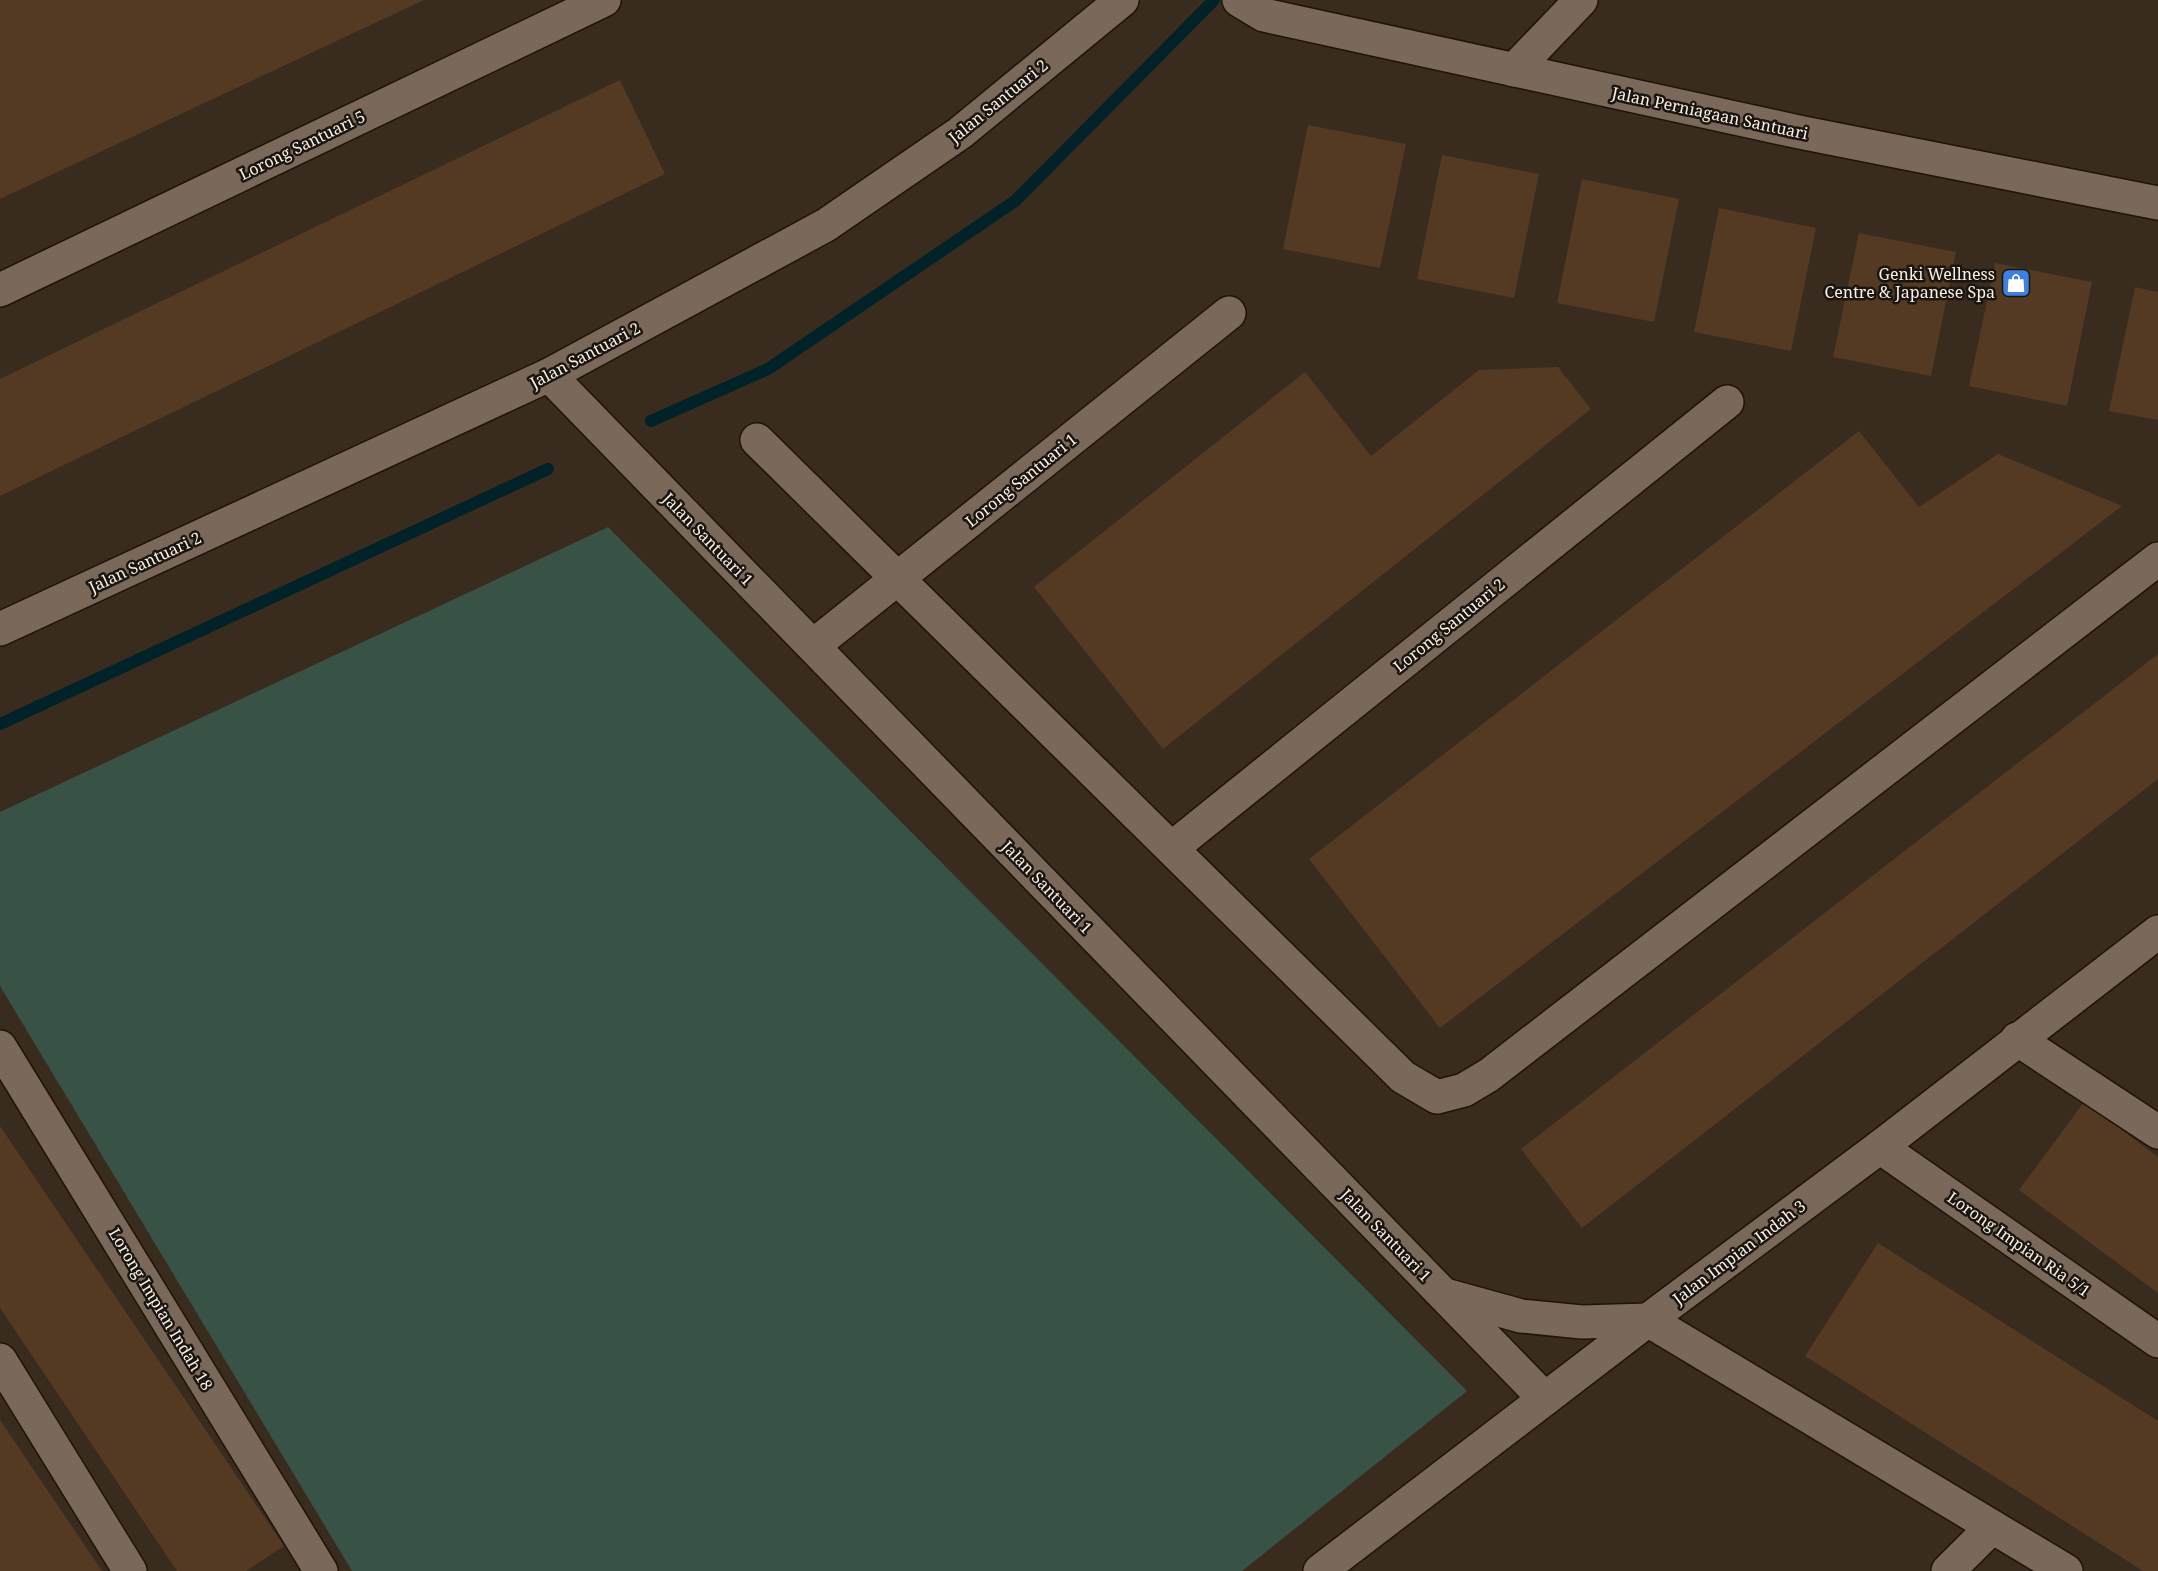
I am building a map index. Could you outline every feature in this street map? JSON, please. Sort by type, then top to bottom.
[{"type":"street","name":"Lorong Santuari 5","points":[[0,290],[604,0]]},
{"type":"street","name":"Jalan Santuari 2","points":[[0,629],[549,375],[826,225],[960,134],[1122,0]]},
{"type":"street","points":[[1514,70],[1581,0]]},
{"type":"street","name":"Jalan Perniagaan Santuari","points":[[1251,7],[1514,70],[1799,132],[2158,203]]},
{"type":"street","name":"Lorong Santuari 1","points":[[813,646],[1229,313]]},
{"type":"street","name":"Jalan Santuari 1","points":[[549,375],[1545,1399]]},
{"type":"street","name":"Lorong Santuari 2","points":[[1172,848],[1726,402]]},
{"type":"street","points":[[757,440],[1403,1077],[1437,1097],[1464,1090],[1498,1068],[2158,559]]},
{"type":"street","name":"Jalan Impian Indah 3","points":[[1320,1571],[1648,1320],[1880,1147],[2158,932]]},
{"type":"street","points":[[2017,1039],[2158,1132]]},
{"type":"street","name":"Lorong Impian Indah 18","points":[[0,1047],[309,1567]]},
{"type":"street","name":"Lorong Impian Ria 5/1","points":[[1880,1147],[2158,1341]]},
{"type":"street","points":[[1443,1294],[1521,1316],[1582,1322],[1648,1320],[2066,1571]]},
{"type":"street","points":[[0,1360],[130,1571]]},
{"type":"street","points":[[1947,1571],[1992,1527]]},
{"type":"green space","points":[[608,527],[1467,1391],[1242,1571],[352,1571],[0,986],[0,812]]},
{"type":"building","points":[[0,0],[424,0],[0,199]]},
{"type":"building","points":[[620,80],[665,174],[0,496],[0,379]]},
{"type":"building","points":[[1308,125],[1406,144],[1380,268],[1283,249]]},
{"type":"building","points":[[1442,155],[1539,174],[1514,298],[1417,279]]},
{"type":"building","points":[[1582,179],[1679,199],[1654,322],[1557,303]]},
{"type":"building","points":[[1719,208],[1816,228],[1791,351],[1694,332]]},
{"type":"building","points":[[1859,233],[1956,252],[1931,376],[1833,357]]},
{"type":"building","points":[[1995,263],[2092,282],[2067,406],[1969,386]]},
{"type":"building","points":[[2135,287],[2158,292],[2158,420],[2109,411]]},
{"type":"building","points":[[1558,367],[1591,409],[1163,749],[1034,587],[1305,372],[1371,456],[1479,370]]},
{"type":"building","points":[[1859,431],[1919,507],[1998,454],[2122,506],[1440,1028],[1309,859]]},
{"type":"building","points":[[2158,654],[2158,779],[1582,1228],[1521,1149]]},
{"type":"building","points":[[2084,1102],[2158,1157],[2158,1293],[2019,1190]]},
{"type":"building","points":[[0,1126],[284,1546],[246,1571],[177,1571],[0,1308]]},
{"type":"building","points":[[1878,1243],[2158,1421],[2158,1571],[2143,1571],[1805,1356]]},
{"type":"building","points":[[0,1420],[102,1571],[0,1571]]},
{"type":"waterway","points":[[651,421],[768,369],[1015,201],[1214,0]]},
{"type":"waterway","points":[[0,724],[548,469]]},
{"type":"place","name":"Genki Wellness Centre & Japanese Spa","points":[[2016,283]]}]
